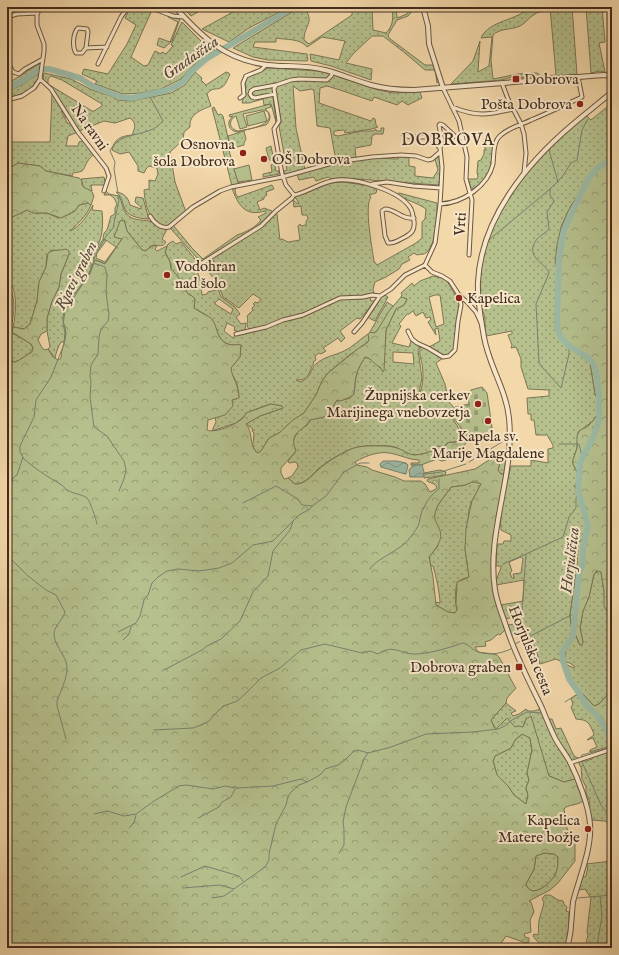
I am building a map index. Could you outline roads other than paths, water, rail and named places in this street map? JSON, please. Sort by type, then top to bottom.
[{"type":"street","points":[[7,100],[22,96],[34,88],[41,78],[44,44],[37,25],[37,7]]},
{"type":"street","points":[[98,64],[121,17],[128,7]]},
{"type":"street","points":[[148,7],[173,16],[184,17]]},
{"type":"street","points":[[175,7],[212,44],[231,55],[266,65],[312,67],[333,72],[371,85],[395,90],[443,88],[502,82],[604,75],[612,76]]},
{"type":"street","points":[[423,7],[428,26],[429,44],[443,88],[459,122],[468,157],[466,179],[470,194]]},
{"type":"street","points":[[7,17],[17,14],[38,13]]},
{"type":"street","points":[[86,48],[87,29],[78,28],[75,32],[74,51],[79,54],[85,51],[86,48],[107,47]]},
{"type":"street","points":[[7,61],[13,72],[19,74],[43,59]]},
{"type":"street","points":[[240,98],[244,95],[243,83],[246,76],[261,70],[266,65]]},
{"type":"street","points":[[275,94],[255,98],[250,94],[254,89],[276,85],[291,80],[327,80],[333,72]]},
{"type":"street","points":[[440,204],[447,204],[457,201],[470,194],[482,184],[491,170],[495,147],[500,135],[582,97],[578,77]]},
{"type":"street","name":"Na ravni","points":[[41,78],[51,89],[78,132],[106,168],[109,176],[104,191]]},
{"type":"street","points":[[502,82],[521,124],[525,142],[526,165],[524,173]]},
{"type":"street","points":[[276,85],[274,89],[279,121],[274,129],[282,177],[294,195]]},
{"type":"street","name":"Horjulska cesta","points":[[567,948],[572,908],[584,865],[590,828],[587,808],[570,763],[555,737],[517,658],[496,592],[494,572],[495,545],[500,506],[506,483],[510,457],[510,421],[506,399],[489,357],[478,302],[478,282],[480,263],[485,242],[499,211],[524,173],[560,136],[612,92]]},
{"type":"street","points":[[452,107],[467,113],[484,115],[513,109]]},
{"type":"street","points":[[354,332],[362,323],[380,296],[391,289],[405,275],[425,265],[435,243],[440,204],[442,167],[440,150],[442,141],[439,125],[440,124],[456,137],[462,138]]},
{"type":"street","points":[[403,134],[410,137],[429,137],[440,150]]},
{"type":"street","points":[[150,216],[159,225],[166,228],[170,227],[193,207],[220,191],[231,187],[282,177],[342,161],[372,157],[409,155],[428,160],[432,159],[440,150]]},
{"type":"street","points":[[202,263],[261,226],[294,195],[305,192],[331,180],[372,184],[387,182],[412,186],[441,188]]},
{"type":"street","points":[[372,184],[392,193],[406,204],[412,211],[414,218],[415,229],[413,232],[394,243],[388,243],[384,236],[382,211],[389,209],[406,218],[414,218]]},
{"type":"street","name":"Vrti","points":[[469,255],[472,209],[470,194]]},
{"type":"street","points":[[425,265],[432,272],[450,281],[459,295],[473,308],[482,324]]},
{"type":"street","points":[[236,334],[266,327],[287,318],[303,315],[340,298],[357,298],[372,295],[380,296]]},
{"type":"street","points":[[408,331],[412,339],[417,343],[443,357],[449,356],[455,350],[461,305],[459,295]]},
{"type":"street","points":[[570,763],[612,749]]},
{"type":"water","points":[[383,461],[406,463],[408,465],[406,474],[381,467],[380,464]]},
{"type":"water","points":[[413,465],[422,465],[424,472],[423,477],[410,477],[409,470]]},
{"type":"waterway","name":"Gradaščica","points":[[7,89],[26,79],[38,70],[49,69],[80,78],[94,87],[121,97],[132,98],[168,90],[184,81],[190,73],[206,59],[294,7]]},
{"type":"waterway","name":"Rjavi graben","points":[[118,193],[114,169],[115,162],[110,151],[114,145],[123,138],[153,129],[163,121],[149,95]]},
{"type":"waterway","points":[[569,346],[569,354],[561,388],[539,362],[536,304],[549,273],[534,255],[533,245],[537,239],[549,229],[547,212],[554,201],[550,195],[550,189],[562,177],[571,163],[577,160],[582,130],[588,119]]},
{"type":"waterway","points":[[549,150],[558,182]]},
{"type":"waterway","name":"Horjulščica","points":[[612,160],[597,168],[587,181],[564,230],[559,258],[557,324],[561,338],[569,346],[587,357],[593,363],[596,371],[599,394],[599,418],[597,427],[580,462],[578,491],[588,525],[583,548],[583,563],[579,574],[573,636],[562,652],[563,661],[569,679],[586,705],[596,714],[604,726],[612,744]]},
{"type":"waterway","points":[[489,240],[550,189]]},
{"type":"waterway","name":"Rjavi graben","points":[[7,496],[11,490],[13,478],[17,475],[23,457],[20,452],[20,446],[34,417],[36,400],[51,377],[64,344],[65,332],[63,325],[65,311],[90,273],[95,256],[105,238],[113,228],[119,200],[118,196]]},
{"type":"waterway","points":[[94,263],[105,267],[107,275],[106,292],[109,315],[108,321],[101,329],[98,354],[91,365],[90,397],[94,427],[107,436],[124,461],[126,470],[119,491]]},
{"type":"waterway","points":[[469,462],[502,442]]},
{"type":"waterway","points":[[559,444],[579,444],[582,456]]},
{"type":"waterway","points":[[23,458],[67,490],[87,498],[97,524]]},
{"type":"waterway","points":[[118,632],[136,623],[152,583],[158,577],[167,571],[178,569],[199,571],[219,568],[232,563],[253,545],[273,541],[299,515],[310,509],[326,496],[344,472],[360,463],[369,463]]},
{"type":"waterway","points":[[426,474],[441,472],[466,464]]},
{"type":"waterway","points":[[370,569],[377,562],[400,547],[409,539],[418,526],[422,511],[427,502],[439,489],[439,479]]},
{"type":"waterway","points":[[243,503],[276,486],[298,499],[302,505],[312,506]]},
{"type":"waterway","points":[[522,611],[526,554],[563,537],[569,517],[576,508],[576,498],[579,492]]},
{"type":"waterway","points":[[164,670],[221,639],[240,621],[253,592],[268,576],[273,551],[290,530],[293,522]]},
{"type":"waterway","points":[[503,564],[526,554]]},
{"type":"waterway","points":[[7,555],[28,576],[46,590],[56,595],[65,612],[63,618],[56,627],[54,637],[65,658],[67,666],[64,682],[57,701],[66,739]]},
{"type":"waterway","points":[[515,644],[575,613]]},
{"type":"waterway","points":[[123,640],[129,634],[131,627]]},
{"type":"waterway","points":[[154,730],[193,728],[209,721],[224,706],[237,701],[261,678],[280,668],[301,650],[325,644],[362,653],[370,651],[378,654],[393,649],[411,654],[417,654],[440,650],[463,643],[467,644],[476,651],[485,654],[498,653],[511,649]]},
{"type":"waterway","points":[[565,702],[579,693]]},
{"type":"waterway","points":[[94,814],[107,811],[124,816],[136,814],[179,786],[186,785],[213,789],[225,786],[236,788],[273,786],[301,779],[307,782],[320,775],[325,769],[338,765],[353,752],[358,750],[368,753],[391,747],[426,734],[473,732],[498,729],[527,712],[541,713]]},
{"type":"waterway","points":[[581,757],[582,755],[612,747]]},
{"type":"waterway","points":[[339,853],[344,845],[343,822],[346,807],[364,759],[368,753]]},
{"type":"waterway","points":[[582,762],[601,805],[612,819]]},
{"type":"waterway","points":[[183,888],[220,885],[234,889],[265,867],[269,860],[276,824],[286,805],[288,797],[299,785],[307,782]]},
{"type":"waterway","points":[[198,818],[219,807],[222,802],[231,797],[235,789]]},
{"type":"waterway","points":[[129,828],[134,823],[136,815]]},
{"type":"waterway","points":[[181,877],[205,866],[239,876],[243,881]]},
{"type":"waterway","points":[[212,898],[224,896],[233,890]]},
{"type":"waterway","points":[[578,898],[612,895]]},
{"type":"waterway","points":[[597,946],[602,916],[600,896]]},
{"type":"waterway","points":[[612,896],[612,921]]},
{"type":"waterway","points":[[607,947],[612,929]]},
{"type":"place","name":"Dobrova","points":[[516,79]]},
{"type":"place","name":"Pošta Dobrova","points":[[580,104]]},
{"type":"place","name":"Osnovna šola Dobrova","points":[[243,153]]},
{"type":"place","name":"OŠ Dobrova","points":[[264,159]]},
{"type":"place","name":"Vodohran nad šolo","points":[[167,275]]},
{"type":"place","name":"Kapelica","points":[[459,298]]},
{"type":"place","name":"Župnijska cerkev Marijinega vnebovzetja","points":[[478,404]]},
{"type":"place","name":"Kapela sv. Marije Magdalene","points":[[488,421]]},
{"type":"place","name":"Dobrova graben","points":[[519,667]]},
{"type":"place","name":"Kapelica Matere božje","points":[[588,829]]},
{"type":"district","name":"DOBROVA","points":[[448,139]]}]
